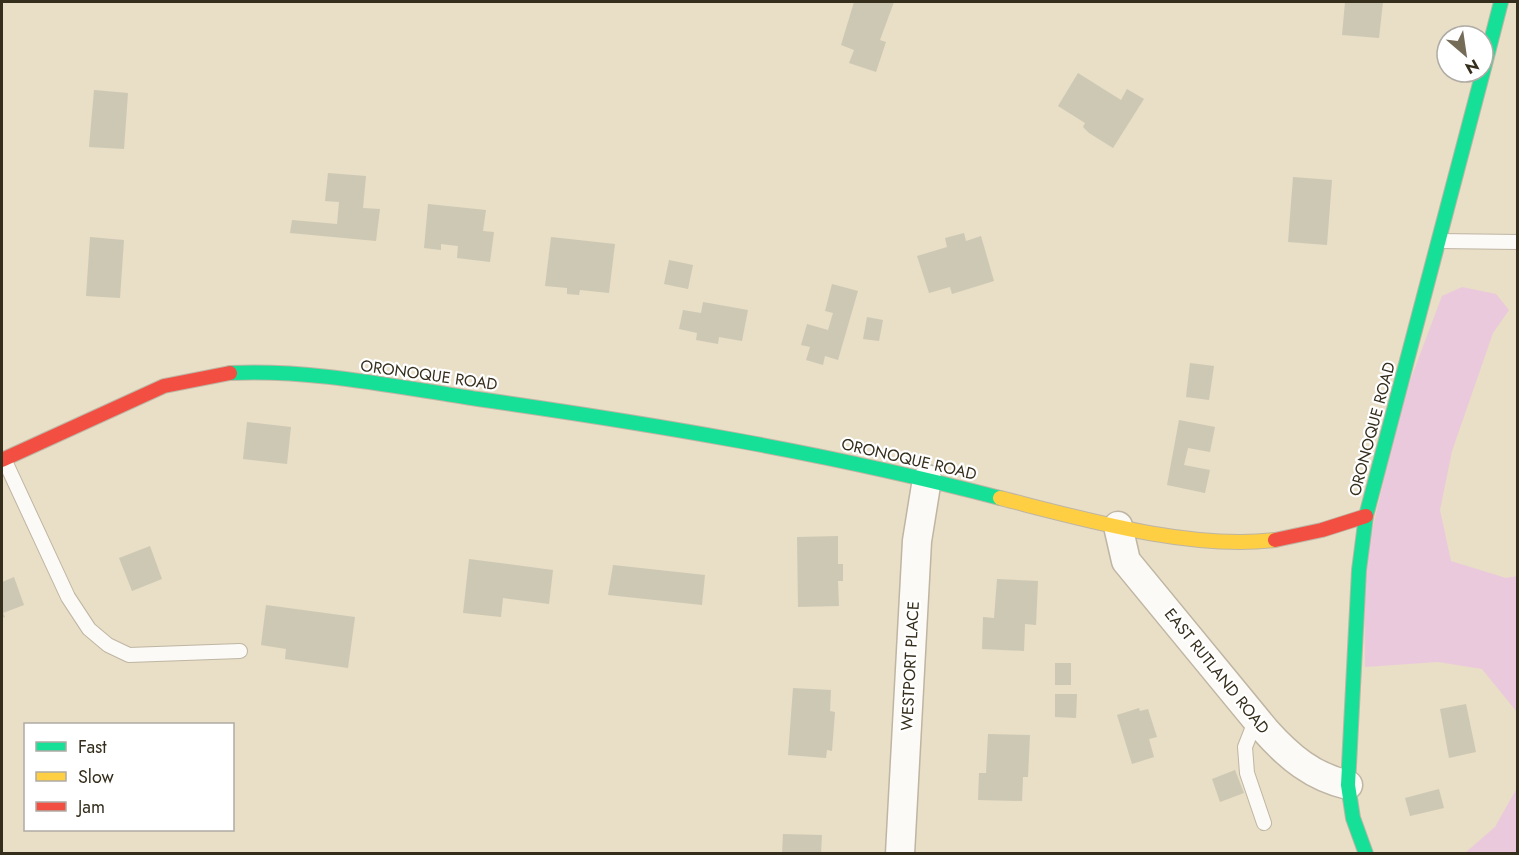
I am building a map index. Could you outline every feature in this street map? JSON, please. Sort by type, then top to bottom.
[{"type":"street","name":"ORONOQUE ROAD","points":[[1495,25],[1501,2]]},
{"type":"street","name":"ORONOQUE ROAD","points":[[3,460],[164,386],[201,375],[251,370],[317,375],[645,422],[854,462],[1118,526],[1200,539],[1247,542],[1285,538],[1366,516],[1480,84]]},
{"type":"street","name":"WESTPORT PLACE","points":[[900,854],[917,541],[927,479]]},
{"type":"street","points":[[1366,516],[1359,570],[1348,785],[1353,818],[1366,854]]},
{"type":"street","name":"EAST RUTLAND ROAD","points":[[1118,526],[1126,561],[1282,750],[1305,768],[1326,779],[1348,785]]},
{"type":"lane","points":[[1439,241],[1518,242]]},
{"type":"lane","points":[[3,460],[68,597],[89,629],[108,645],[129,655],[240,651]]},
{"type":"lane","points":[[1256,719],[1245,747],[1247,773],[1264,823]]},
{"type":"shaded area","points":[[1462,287],[1496,294],[1509,310],[1493,333],[1452,451],[1440,510],[1451,561],[1506,578],[1517,576],[1517,712],[1482,669],[1438,662],[1365,667],[1364,566],[1401,405],[1442,296]]},
{"type":"shaded area","points":[[1517,788],[1517,853],[1465,853],[1495,827]]},
{"type":"building","points":[[854,2],[894,2],[880,40],[886,42],[876,72],[849,63],[854,50],[841,45]]},
{"type":"building","points":[[1345,2],[1383,2],[1379,38],[1342,35]]},
{"type":"building","points":[[1078,73],[1121,100],[1127,89],[1144,99],[1113,148],[1089,133],[1083,127],[1085,123],[1058,106]]},
{"type":"building","points":[[94,90],[128,93],[124,149],[89,147]]},
{"type":"building","points":[[328,173],[366,176],[363,208],[380,209],[376,241],[290,233],[292,220],[337,224],[339,202],[325,201]]},
{"type":"building","points":[[1293,177],[1332,180],[1327,245],[1288,242]]},
{"type":"building","points":[[428,204],[486,210],[483,231],[494,232],[490,262],[457,258],[458,246],[441,244],[441,250],[424,248]]},
{"type":"building","points":[[964,233],[966,241],[981,236],[994,281],[952,294],[950,287],[929,293],[917,256],[947,247],[945,238]]},
{"type":"building","points":[[90,237],[124,240],[120,298],[86,296]]},
{"type":"building","points":[[551,237],[615,244],[609,293],[580,290],[579,295],[567,294],[567,288],[545,286]]},
{"type":"building","points":[[669,260],[693,265],[688,289],[664,284]]},
{"type":"building","points":[[832,284],[858,291],[838,360],[825,356],[823,365],[806,360],[810,347],[801,345],[807,324],[828,330],[833,313],[825,311]]},
{"type":"building","points":[[703,302],[748,310],[742,341],[719,337],[718,344],[696,340],[697,333],[679,329],[683,310],[701,313]]},
{"type":"building","points":[[867,317],[883,320],[879,341],[863,339]]},
{"type":"building","points":[[1190,363],[1214,366],[1209,400],[1186,397]]},
{"type":"building","points":[[1179,420],[1215,427],[1210,452],[1188,448],[1184,465],[1210,470],[1205,493],[1167,485]]},
{"type":"building","points":[[247,422],[291,427],[287,464],[243,459]]},
{"type":"building","points":[[838,536],[838,564],[843,564],[843,581],[838,581],[839,606],[798,607],[797,537]]},
{"type":"building","points":[[150,546],[162,579],[132,591],[119,558]]},
{"type":"building","points":[[469,559],[553,570],[549,604],[503,598],[501,617],[463,613]]},
{"type":"building","points":[[613,565],[705,575],[702,605],[608,595]]},
{"type":"building","points":[[14,577],[24,605],[3,613],[5,617],[2,618],[2,582]]},
{"type":"building","points":[[997,579],[1038,581],[1036,625],[1025,624],[1024,651],[982,649],[983,617],[994,618]]},
{"type":"building","points":[[266,605],[355,617],[348,668],[285,659],[286,649],[261,645]]},
{"type":"building","points":[[1055,663],[1071,663],[1071,685],[1055,685]]},
{"type":"building","points":[[793,688],[831,690],[830,711],[835,712],[832,751],[827,750],[826,758],[788,755]]},
{"type":"building","points":[[1055,694],[1077,694],[1076,718],[1055,717]]},
{"type":"building","points":[[1466,704],[1476,752],[1449,758],[1440,709]]},
{"type":"building","points":[[1139,708],[1140,711],[1148,709],[1157,737],[1149,739],[1154,757],[1132,764],[1117,715]]},
{"type":"building","points":[[988,734],[1030,735],[1028,777],[1023,777],[1022,801],[978,800],[979,773],[986,773]]},
{"type":"building","points":[[1235,770],[1244,793],[1220,802],[1212,779]]},
{"type":"building","points":[[1439,789],[1444,808],[1410,816],[1405,798]]},
{"type":"building","points":[[783,834],[822,835],[821,854],[782,854]]},
{"type":"traffic: fast","points":[[1495,25],[1501,2]]},
{"type":"traffic: fast","points":[[1366,854],[1353,818],[1348,785],[1359,570],[1366,516],[1480,84]]},
{"type":"traffic: fast","points":[[230,373],[261,372],[323,376],[609,419],[805,453],[1000,498]]},
{"type":"traffic: slow","points":[[1000,498],[1136,531],[1172,537],[1207,541],[1275,540]]},
{"type":"traffic: jam","points":[[2,460],[164,386],[230,373]]},
{"type":"traffic: jam","points":[[1275,540],[1322,530],[1366,516]]}]
